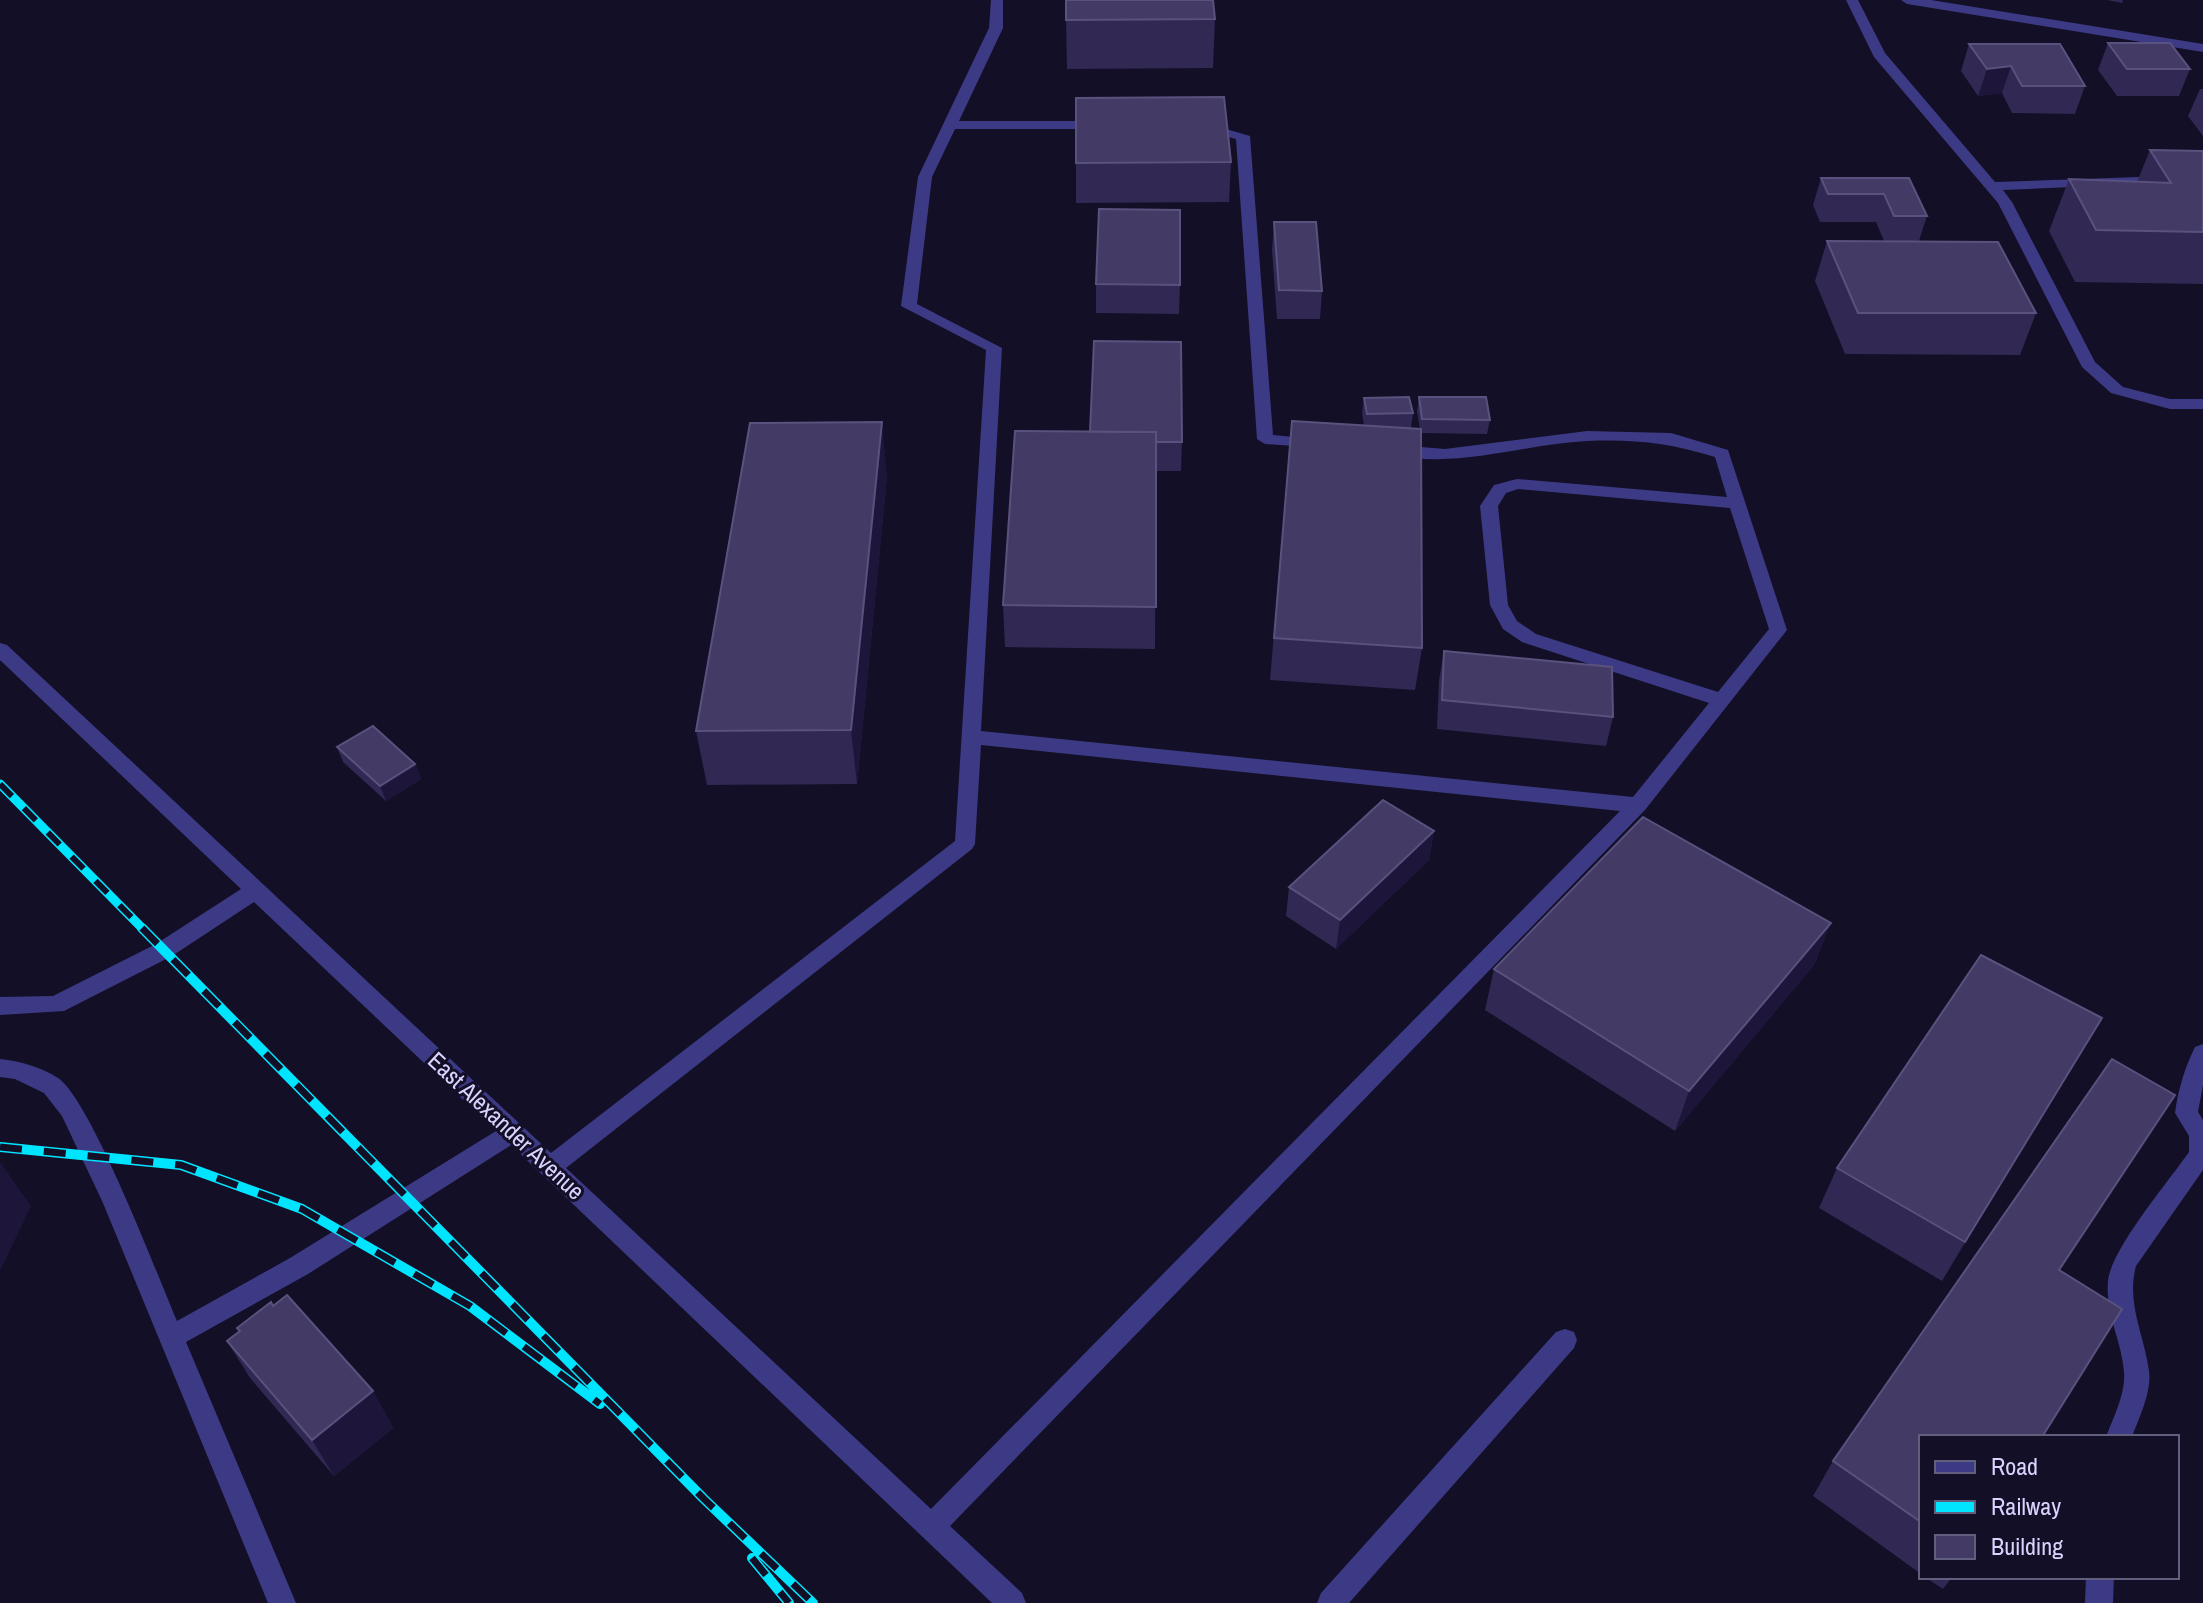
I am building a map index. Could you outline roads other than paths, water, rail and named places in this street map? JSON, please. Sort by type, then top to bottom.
[{"type":"street","points":[[550,1167],[965,844],[994,348],[909,306],[925,177],[996,28],[997,0]]},
{"type":"street","points":[[1852,0],[1879,54],[1994,186],[2088,364],[2117,390],[2170,404],[2203,404]]},
{"type":"street","points":[[1907,0],[2203,48]]},
{"type":"street","points":[[950,125],[1119,125]]},
{"type":"street","points":[[1180,126],[1211,126],[1243,136],[1265,439],[1340,446]]},
{"type":"street","points":[[1994,186],[2173,179]]},
{"type":"street","points":[[931,1527],[1638,805],[1778,630],[1722,454],[1671,438],[1587,436],[1445,454],[1370,448]]},
{"type":"street","points":[[1723,701],[1529,638],[1510,625],[1499,605],[1489,506],[1500,489],[1517,484],[1738,503]]},
{"type":"street","name":"East Alexander Avenue","points":[[0,649],[1012,1603]]},
{"type":"street","points":[[972,737],[1638,805]]},
{"type":"street","points":[[0,1006],[56,1005],[164,950],[256,890]]},
{"type":"street","points":[[2120,1435],[2137,1373],[2124,1326],[2120,1280],[2125,1262],[2201,1154],[2200,1134],[2186,1113],[2189,1093],[2203,1053]]},
{"type":"street","points":[[0,1068],[18,1070],[52,1086],[71,1110],[115,1203],[282,1603]]},
{"type":"street","points":[[172,1337],[299,1266],[513,1132]]},
{"type":"street","points":[[1331,1603],[1565,1340]]},
{"type":"street","points":[[2099,1603],[2100,1579]]},
{"type":"railway","points":[[0,784],[144,930]]},
{"type":"railway","points":[[142,928],[704,1499],[813,1603]]},
{"type":"railway","points":[[0,1147],[181,1165],[302,1209],[470,1306],[600,1404]]},
{"type":"railway","points":[[752,1558],[789,1603]]}]
